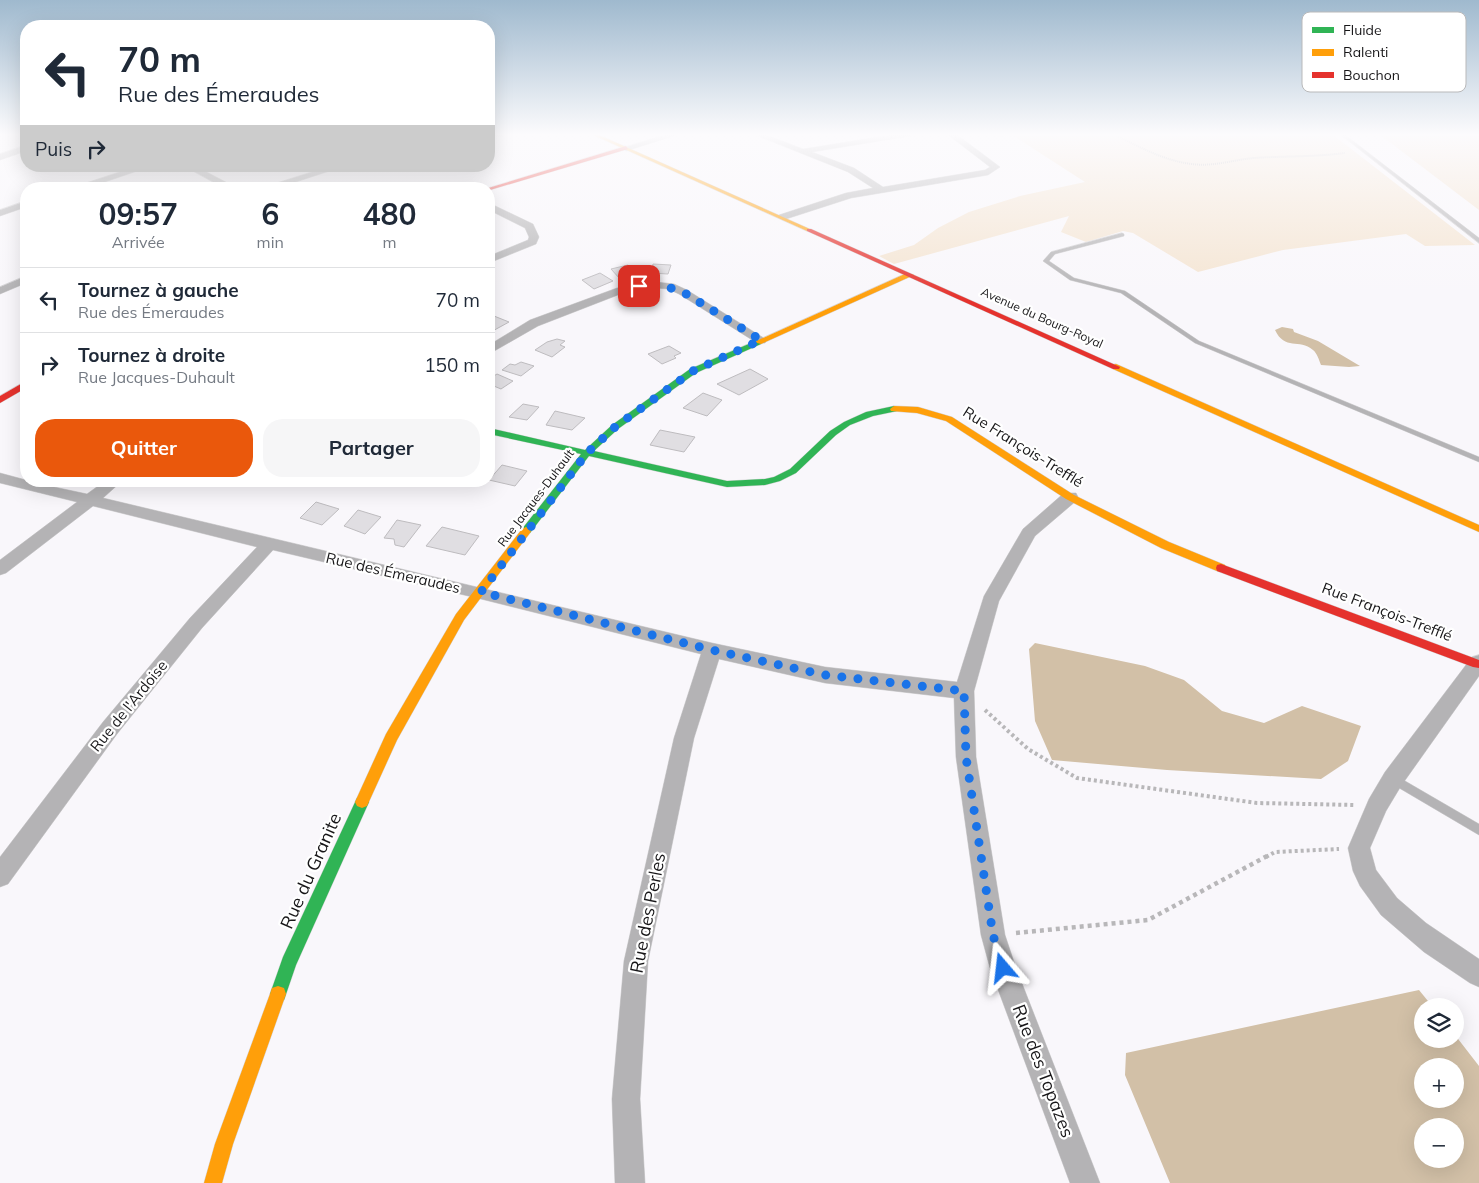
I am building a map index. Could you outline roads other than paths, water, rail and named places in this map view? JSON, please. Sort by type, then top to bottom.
[{"type":"street","name":"Avenue du Bourg-Royal","points":[[720,189],[1479,529]]},
{"type":"street","points":[[783,217],[830,200],[887,189]]},
{"type":"street","points":[[0,213],[20,206]]},
{"type":"street","points":[[495,209],[528,226],[533,232],[534,237],[532,242],[522,248],[495,258]]},
{"type":"street","name":"Rue Jacques-Duhault","points":[[481,592],[587,453],[615,427],[693,371],[910,275]]},
{"type":"street","points":[[0,292],[20,282]]},
{"type":"street","points":[[495,346],[534,323],[620,290],[656,285],[670,286],[683,292],[761,340]]},
{"type":"street","points":[[0,400],[20,388]]},
{"type":"street","name":"Rue François-Trefflé","points":[[495,432],[727,484],[752,483],[778,479],[795,469],[834,432],[852,420],[886,410],[918,410],[949,418],[1070,497],[1165,545],[1219,567],[1478,663]]},
{"type":"street","name":"Rue des Émeraudes","points":[[0,478],[20,483]]},
{"type":"street","name":"Rue des Émeraudes","points":[[37,487],[269,544],[481,592],[712,650],[825,675],[964,691]]},
{"type":"street","points":[[0,569],[107,487]]},
{"type":"street","name":"Rue des Topazes","points":[[1070,497],[1029,533],[990,601],[964,691],[966,757],[993,935],[1003,968],[1085,1183]]},
{"type":"street","name":"Rue de l'Ardoise","points":[[0,876],[110,728],[196,623],[269,544]]},
{"type":"street","name":"Rue du Granite","points":[[213,1183],[224,1144],[289,963],[390,738],[460,616],[481,592]]},
{"type":"street","name":"Rue des Perles","points":[[630,1183],[626,1098],[636,961],[684,738],[712,650]]},
{"type":"street","points":[[1478,663],[1393,779],[1377,806],[1359,848],[1368,877],[1388,906],[1422,934],[1479,974]]},
{"type":"lane","points":[[1412,189],[1479,242]]},
{"type":"lane","points":[[1122,235],[1053,253],[1046,260],[1072,279],[1123,292],[1197,342],[1479,460]]},
{"type":"lane","points":[[1393,779],[1479,830]]}]
